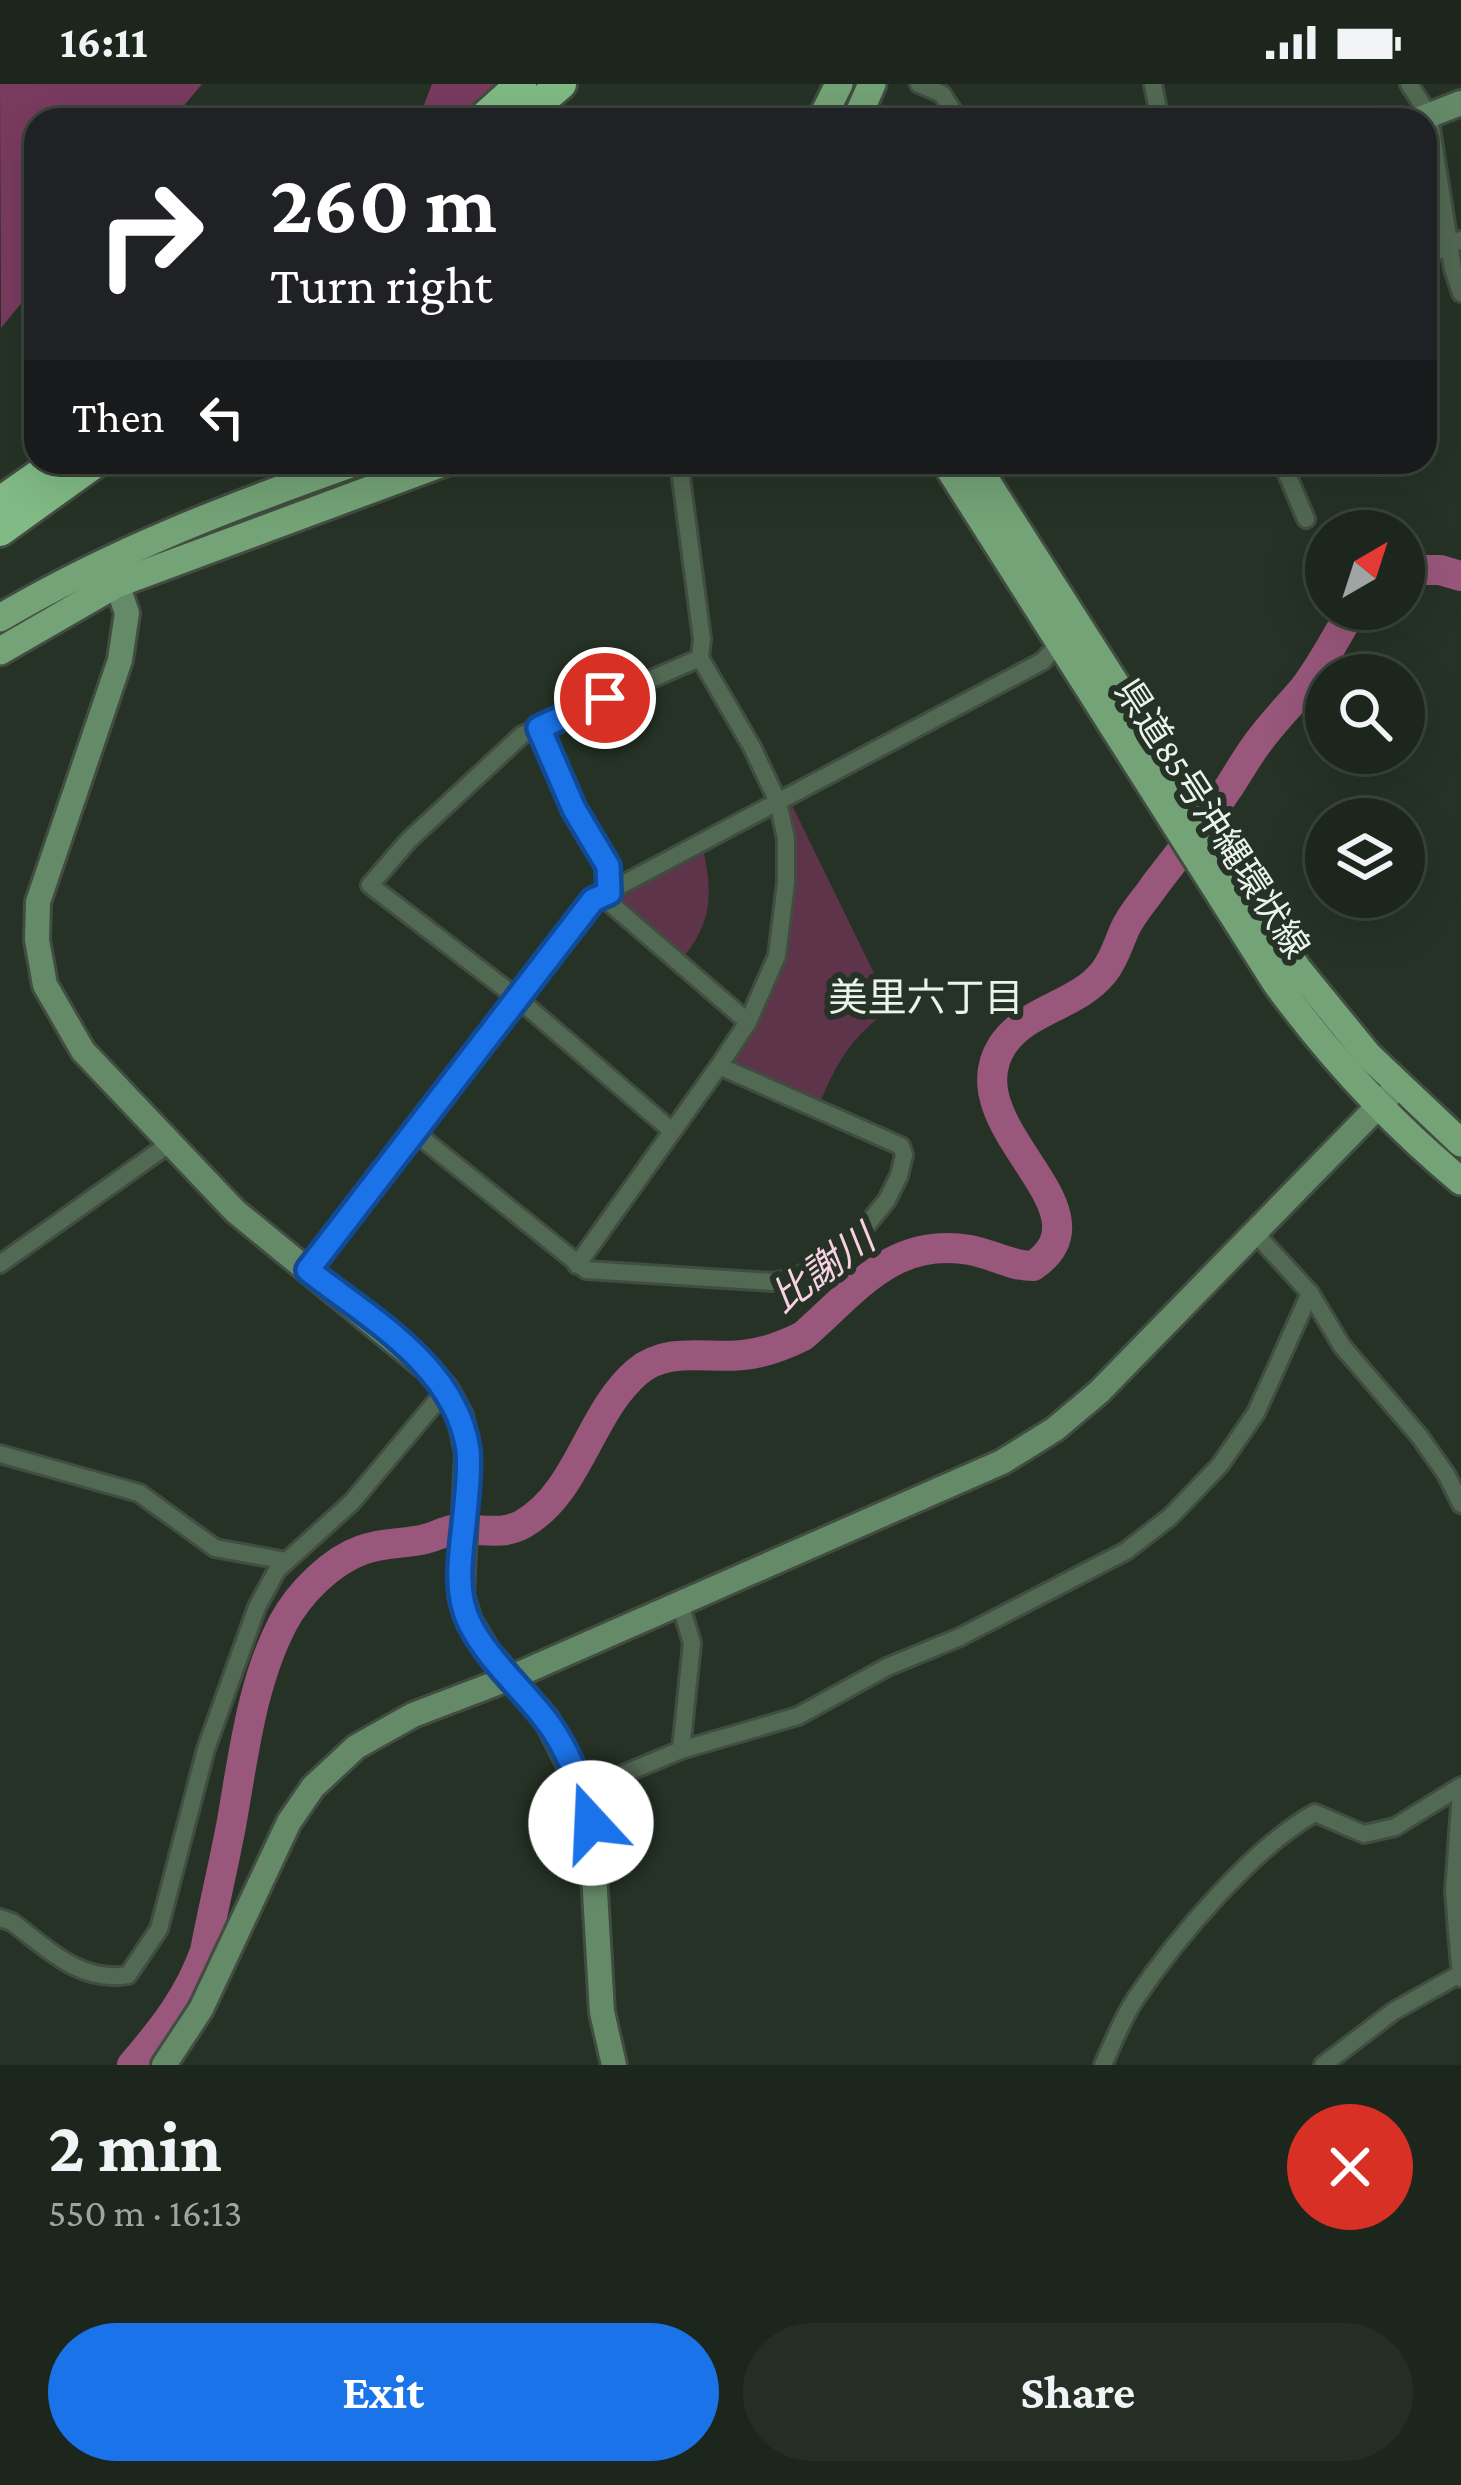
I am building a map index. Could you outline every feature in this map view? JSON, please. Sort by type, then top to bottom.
[{"type":"highway","points":[[494,108],[521,84]]},
{"type":"highway","points":[[533,108],[561,84]]},
{"type":"highway","points":[[0,502],[40,474]]},
{"type":"highway","points":[[0,531],[78,474]]},
{"type":"main road","points":[[0,652],[113,572],[208,514],[322,474]]},
{"type":"main road","points":[[0,618],[113,572],[409,474]]},
{"type":"main road","name":"県道85号沖縄環状線","points":[[953,474],[1068,636],[1173,801],[1199,867],[1312,1033],[1377,1106],[1461,1181]]},
{"type":"main road","name":"県道85号沖縄環状線","points":[[980,474],[1068,636]]},
{"type":"main road","name":"県道85号沖縄環状線","points":[[1173,801],[1215,842],[1334,1017],[1461,1143]]},
{"type":"street","points":[[919,84],[949,89]]},
{"type":"street","points":[[1437,173],[1455,244],[1461,293]]},
{"type":"street","points":[[577,1264],[748,1022],[777,956],[784,916],[786,838],[778,802],[700,658],[702,639],[681,474]]},
{"type":"street","points":[[1288,474],[1305,516]]},
{"type":"street","points":[[113,572],[127,613],[120,660],[38,902],[37,940],[45,985],[58,1014],[113,1087],[235,1211],[406,1347],[446,1390],[460,1417],[468,1453],[460,1595],[469,1622],[547,1720],[583,1791],[591,1823],[602,2012],[614,2065]]},
{"type":"street","points":[[308,1270],[593,900],[1043,661],[1068,636]]},
{"type":"street","points":[[672,1131],[516,997],[370,885],[393,857],[522,735],[700,658]]},
{"type":"street","points":[[539,728],[574,809],[608,866],[612,904],[748,1022]]},
{"type":"street","points":[[413,1131],[586,1270],[772,1282],[794,1278],[858,1237],[887,1200],[904,1155],[902,1146],[719,1066]]},
{"type":"street","points":[[164,2065],[201,2009],[289,1822],[313,1787],[356,1747],[413,1715],[680,1604],[1032,1445],[1099,1392],[1399,1086]]},
{"type":"street","points":[[0,1264],[169,1144]]},
{"type":"street","points":[[1254,1232],[1310,1293],[1342,1346],[1420,1437],[1461,1504]]},
{"type":"street","points":[[583,1791],[681,1750],[798,1716],[887,1667],[960,1637],[1126,1551],[1170,1517],[1220,1465],[1256,1413],[1310,1293]]},
{"type":"street","points":[[0,1918],[95,1977],[128,1975],[159,1929],[206,1750],[257,1607],[286,1561],[352,1502],[446,1390]]},
{"type":"street","points":[[0,1454],[139,1493],[215,1548],[286,1561]]},
{"type":"street","points":[[680,1604],[692,1642],[681,1750]]},
{"type":"street","points":[[1323,2065],[1394,2012],[1461,1976],[1454,1892],[1461,1789]]},
{"type":"street","points":[[1103,2065],[1133,2002],[1176,1946],[1286,1828],[1315,1813],[1364,1834],[1396,1827],[1461,1789]]},
{"type":"shaded area","points":[[0,84],[202,84],[182,108],[24,108],[24,300],[1,328]]},
{"type":"shaded area","points":[[432,84],[499,84],[471,108],[423,108]]},
{"type":"shaded area","points":[[788,797],[891,1008],[846,1052],[818,1108],[719,1066],[765,987]]},
{"type":"shaded area","points":[[702,843],[708,907],[698,934],[678,964],[609,893]]},
{"type":"waterway","name":"比謝川","points":[[1425,570],[1461,576]]},
{"type":"waterway","name":"比謝川","points":[[132,2065],[174,2011],[205,1951],[263,1671],[283,1623],[317,1579],[370,1547],[452,1530],[497,1531],[523,1524],[558,1493],[621,1389],[649,1364],[674,1356],[751,1354],[788,1343],[803,1336],[877,1271],[918,1251],[970,1250],[1033,1266],[1054,1244],[1056,1219],[1047,1193],[997,1107],[992,1076],[1002,1046],[1025,1023],[1080,993],[1104,972],[1134,913],[1219,802],[1258,742],[1305,687],[1341,630]]},
{"type":"district","name":"美里六丁目","points":[[926,997]]},
{"type":"route","points":[[591,1823],[583,1791],[547,1720],[487,1651],[469,1622],[460,1595],[468,1453],[460,1417],[446,1390],[406,1347],[308,1270],[593,900],[609,893],[608,866],[574,809],[539,728],[605,698]]}]
